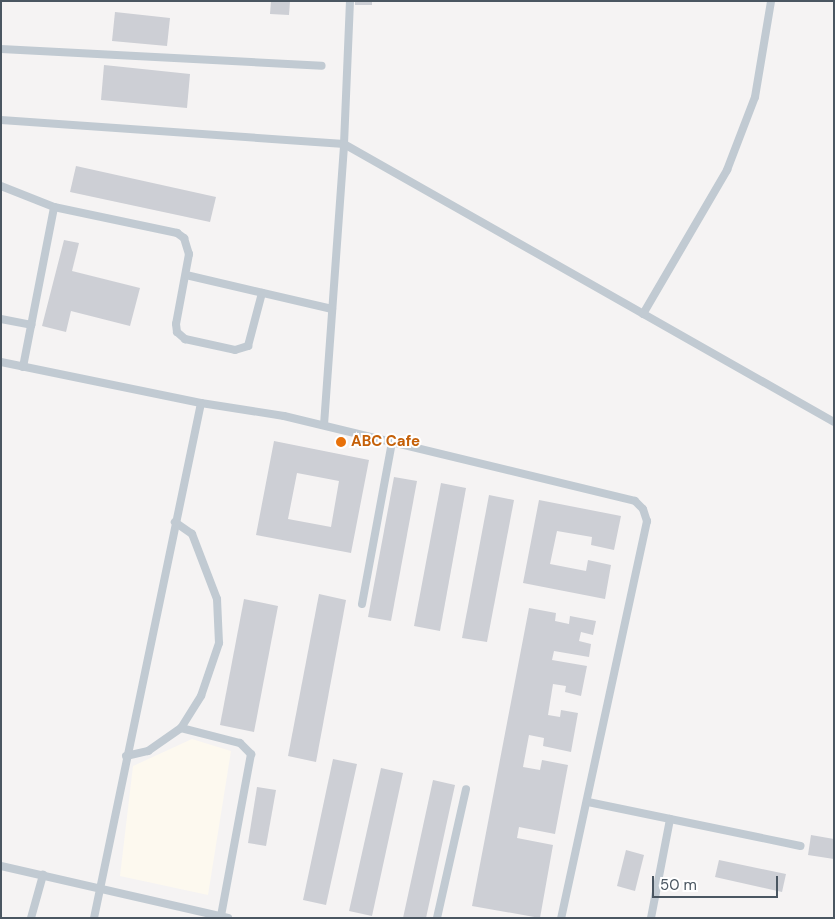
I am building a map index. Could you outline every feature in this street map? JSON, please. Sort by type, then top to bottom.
[{"type":"lane","points":[[324,425],[344,144],[350,1]]},
{"type":"lane","points":[[643,314],[728,170],[755,97],[771,1]]},
{"type":"lane","points":[[1,49],[322,66]]},
{"type":"lane","points":[[1,120],[344,144],[834,422]]},
{"type":"lane","points":[[1,186],[54,207],[177,234],[188,245],[186,275],[176,324],[177,332],[185,339],[235,350],[248,346],[262,293]]},
{"type":"lane","points":[[23,367],[54,207]]},
{"type":"lane","points":[[186,275],[332,310]]},
{"type":"lane","points":[[1,319],[31,325]]},
{"type":"lane","points":[[1,362],[201,403],[324,425],[635,501],[643,509],[647,521],[588,802],[561,918]]},
{"type":"lane","points":[[94,918],[102,889],[126,756],[201,403]]},
{"type":"lane","points":[[362,604],[392,442]]},
{"type":"lane","points":[[126,756],[148,751],[180,728],[201,696],[216,655],[217,599],[195,541],[187,529],[176,522]]},
{"type":"lane","points":[[1,866],[224,917],[251,754],[240,743],[180,728]]},
{"type":"lane","points":[[437,918],[466,790]]},
{"type":"lane","points":[[588,802],[800,846]]},
{"type":"lane","points":[[651,918],[670,819]]},
{"type":"lane","points":[[31,918],[43,875]]},
{"type":"shaded area","points":[[192,739],[231,751],[208,895],[120,876],[133,766]]},
{"type":"building","points":[[271,1],[290,1],[289,15],[270,14]]},
{"type":"building","points":[[355,1],[372,1],[372,5],[355,5]]},
{"type":"building","points":[[115,12],[170,18],[167,46],[112,41]]},
{"type":"building","points":[[104,65],[190,74],[187,108],[101,100]]},
{"type":"building","points":[[76,166],[216,197],[210,222],[70,192]]},
{"type":"building","points":[[64,240],[79,243],[72,271],[140,288],[130,326],[71,311],[66,332],[42,326]]},
{"type":"building","points":[[274,441],[369,460],[351,553],[256,535]],"holes":[[[297,473],[339,481],[331,527],[288,519]]]},
{"type":"building","points":[[394,477],[417,481],[391,621],[368,617]]},
{"type":"building","points":[[441,483],[466,488],[440,631],[414,626]]},
{"type":"building","points":[[489,495],[514,500],[487,642],[462,638]]},
{"type":"building","points":[[539,500],[621,516],[614,550],[591,545],[592,537],[557,531],[550,564],[586,571],[588,560],[611,565],[605,599],[523,583]]},
{"type":"building","points":[[319,594],[346,600],[316,762],[288,756]]},
{"type":"building","points":[[244,599],[278,606],[254,732],[220,725]]},
{"type":"building","points":[[529,608],[556,613],[555,621],[569,624],[570,616],[596,621],[593,635],[581,632],[579,641],[591,644],[589,657],[554,651],[552,660],[587,666],[581,696],[565,692],[566,686],[553,684],[548,715],[560,717],[561,710],[578,713],[571,752],[543,746],[544,738],[529,735],[523,767],[540,770],[542,760],[568,765],[555,834],[519,827],[517,838],[553,845],[540,918],[472,906]]},
{"type":"building","points":[[333,759],[357,764],[326,905],[303,900]]},
{"type":"building","points":[[381,768],[403,773],[372,916],[349,911]]},
{"type":"building","points":[[433,780],[455,785],[426,918],[403,918]]},
{"type":"building","points":[[257,787],[276,790],[266,846],[248,843]]},
{"type":"building","points":[[811,835],[834,839],[834,859],[808,855]]},
{"type":"building","points":[[626,850],[644,855],[635,891],[617,886]]},
{"type":"building","points":[[719,860],[786,874],[782,892],[715,877]]},
{"type":"place","name":"ABC Cafe","points":[[341,442]]}]
